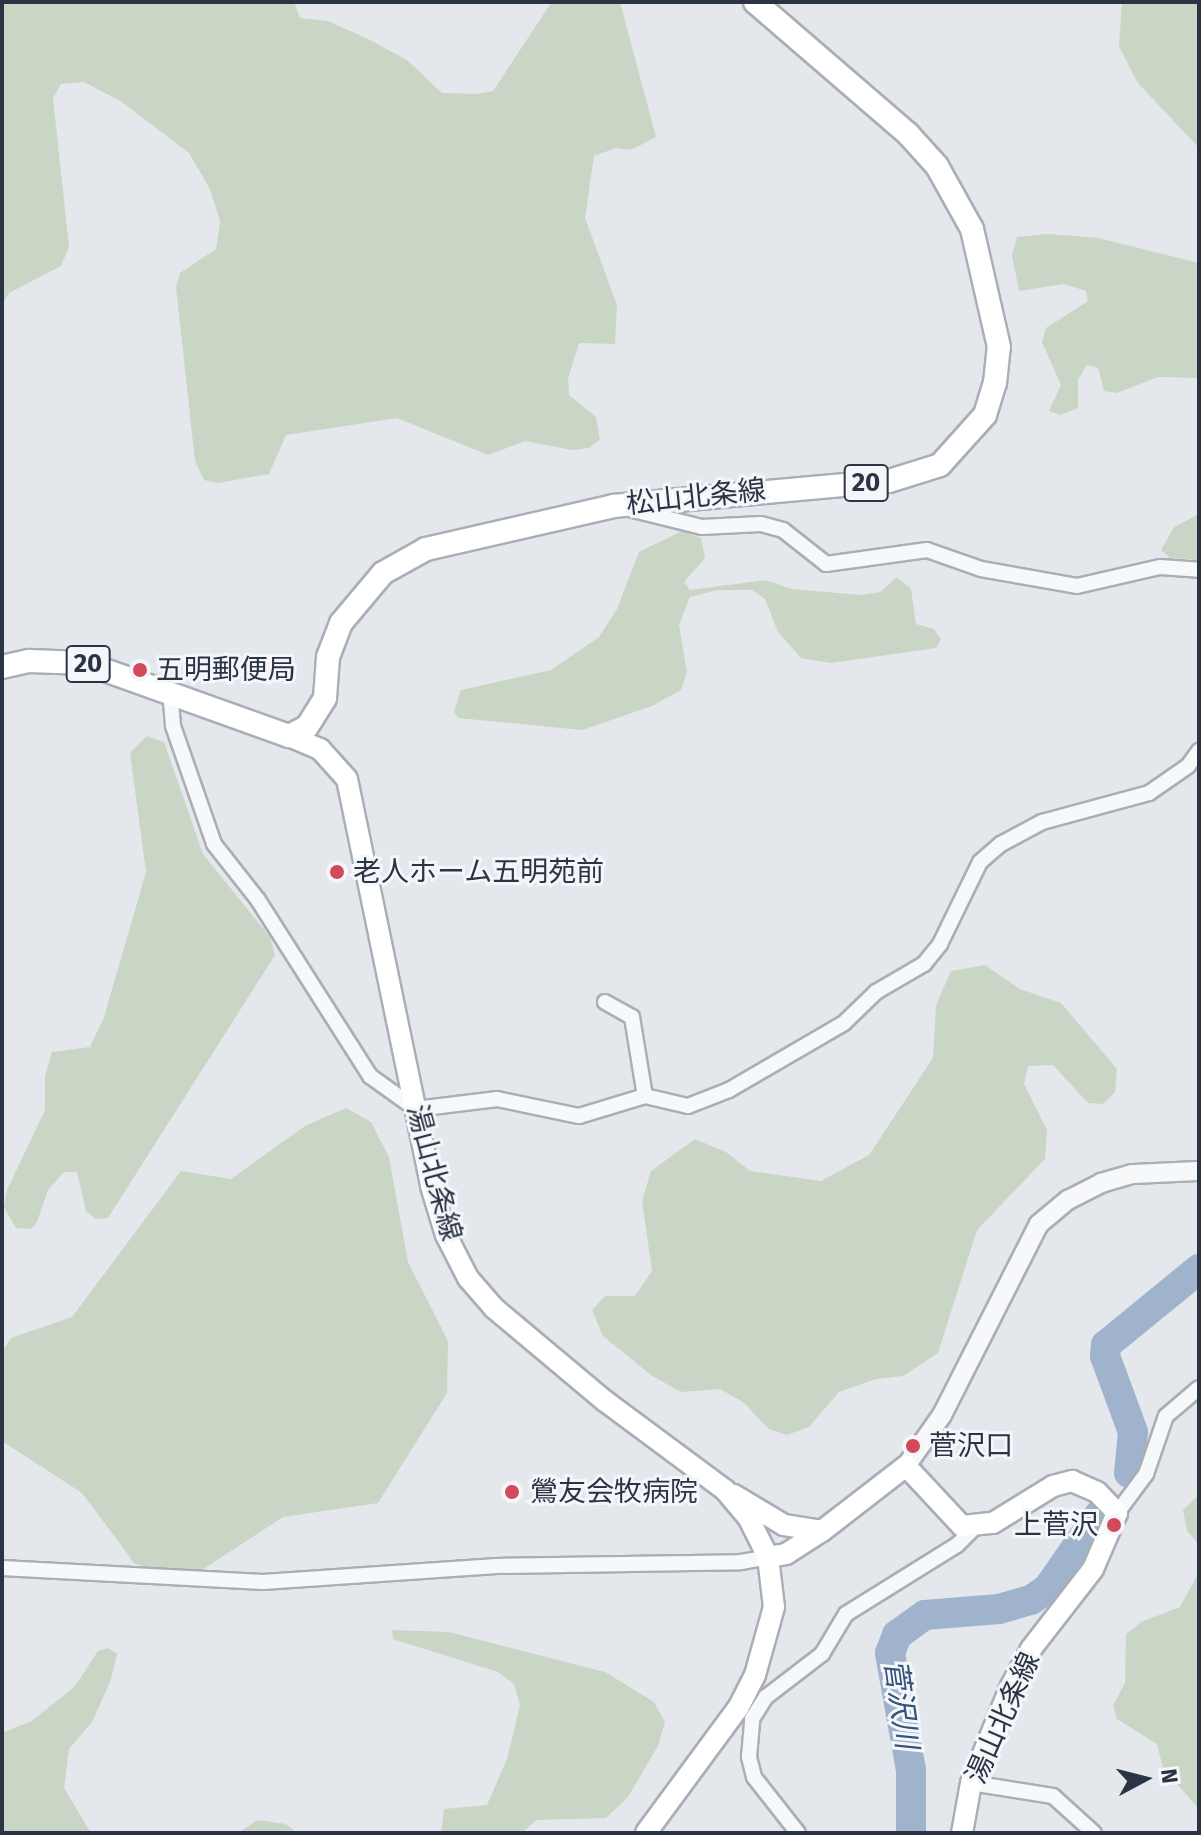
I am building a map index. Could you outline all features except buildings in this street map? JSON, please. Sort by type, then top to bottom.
[{"type":"main road","name":"松山北条線","points":[[318,710],[325,698],[333,638],[383,573],[426,549],[613,506],[915,475],[940,465],[965,441],[985,415],[995,383],[999,347],[993,309],[972,229],[956,196],[908,134],[755,2]]},
{"type":"main road","name":"20","points":[[2,667],[29,661],[85,663],[289,736]]},
{"type":"main road","points":[[289,736],[307,727],[318,710]]},
{"type":"main road","points":[[318,710],[315,734],[320,749]]},
{"type":"main road","name":"湯山北条線","points":[[289,736],[320,749],[342,771],[353,799],[416,1109],[446,1235],[468,1278],[494,1308],[605,1401],[725,1490],[784,1525],[822,1531]]},
{"type":"main road","points":[[768,1557],[786,1554],[822,1531],[906,1466],[953,1519],[974,1528],[993,1523],[1053,1486],[1072,1481],[1097,1492],[1117,1513]]},
{"type":"main road","name":"湯山北条線","points":[[646,1833],[738,1708],[755,1675],[774,1607],[768,1557],[749,1519],[725,1490]]},
{"type":"main road","name":"湯山北条線","points":[[962,1833],[971,1783],[1024,1661],[1093,1569],[1117,1513]]},
{"type":"street","points":[[613,506],[702,527],[761,524],[783,530],[826,564],[927,550],[981,569],[1077,586],[1160,567],[1199,570]]},
{"type":"street","points":[[170,691],[173,726],[214,844],[258,900],[370,1076],[416,1109],[497,1099],[579,1116],[645,1096],[688,1106],[704,1101],[844,1023],[876,992],[924,964],[940,944],[980,862],[1001,844],[1042,822],[1149,793],[1194,770],[1199,751]]},
{"type":"street","points":[[605,1002],[632,1017],[645,1096]]},
{"type":"street","points":[[906,1466],[942,1415],[1039,1224],[1068,1200],[1101,1183],[1132,1174],[1199,1171]]},
{"type":"street","points":[[1117,1513],[1146,1474],[1166,1416],[1199,1388]]},
{"type":"street","points":[[798,1833],[754,1777],[749,1757],[752,1719],[766,1697],[822,1654],[846,1614],[957,1545],[974,1528]]},
{"type":"street","points":[[2,1568],[263,1582],[496,1566],[741,1562],[768,1557]]},
{"type":"street","points":[[971,1783],[1053,1796],[1094,1833]]},
{"type":"green space","points":[[2,2],[294,2],[300,18],[328,21],[368,39],[407,60],[442,93],[476,94],[493,91],[551,3],[620,2],[656,137],[631,150],[616,148],[594,156],[585,218],[617,305],[615,344],[579,343],[568,379],[569,395],[596,417],[600,439],[589,448],[572,450],[525,441],[488,455],[397,418],[286,435],[269,474],[218,483],[204,480],[195,461],[176,287],[180,273],[216,249],[220,221],[210,189],[189,153],[122,102],[84,82],[61,84],[53,98],[69,247],[61,266],[9,293],[2,305]]},
{"type":"green space","points":[[1122,2],[1199,2],[1199,148],[1137,82],[1119,46]]},
{"type":"green space","points":[[1048,234],[1098,238],[1199,263],[1199,378],[1158,377],[1117,393],[1104,391],[1098,368],[1087,365],[1078,380],[1078,408],[1060,415],[1049,411],[1061,385],[1042,342],[1046,328],[1088,301],[1086,291],[1064,284],[1019,291],[1012,255],[1017,237]]},
{"type":"green space","points":[[1199,514],[1199,560],[1170,558],[1161,550],[1174,527]]},
{"type":"green space","points":[[682,531],[701,538],[705,558],[684,582],[690,590],[765,580],[792,589],[861,595],[880,592],[897,577],[911,589],[916,624],[934,629],[941,639],[936,648],[831,663],[801,658],[778,632],[765,599],[752,590],[718,590],[690,597],[679,625],[687,672],[681,690],[652,706],[582,730],[458,718],[454,711],[461,690],[551,670],[599,637],[617,609],[639,552]]},
{"type":"green space","points":[[147,736],[164,742],[203,854],[270,937],[275,955],[108,1218],[96,1219],[86,1211],[77,1172],[64,1172],[48,1190],[37,1222],[31,1229],[16,1228],[4,1207],[7,1190],[45,1110],[45,1076],[52,1052],[90,1047],[104,1017],[146,872],[130,753]]},
{"type":"green space","points":[[985,965],[1020,989],[1061,1003],[1117,1069],[1115,1092],[1103,1104],[1088,1103],[1053,1065],[1028,1066],[1024,1084],[1047,1130],[1045,1159],[977,1230],[938,1353],[903,1376],[876,1379],[839,1392],[809,1427],[787,1435],[769,1429],[743,1402],[720,1389],[681,1392],[652,1376],[603,1336],[592,1310],[605,1296],[635,1296],[652,1271],[642,1201],[651,1171],[695,1139],[726,1152],[750,1171],[821,1181],[869,1155],[933,1058],[936,1005],[951,971]]},
{"type":"green space","points":[[346,1108],[371,1122],[389,1157],[408,1262],[448,1341],[447,1393],[378,1503],[283,1517],[202,1570],[175,1573],[135,1564],[82,1493],[2,1441],[2,1352],[11,1338],[72,1317],[181,1171],[231,1179],[305,1126]]},
{"type":"green space","points":[[1199,1495],[1199,1544],[1187,1531],[1183,1510]]},
{"type":"green space","points":[[1199,1572],[1199,1809],[1163,1768],[1157,1744],[1117,1719],[1113,1705],[1125,1683],[1126,1634],[1141,1622],[1180,1607]]},
{"type":"green space","points":[[392,1630],[449,1632],[605,1672],[654,1702],[665,1722],[658,1746],[628,1797],[606,1818],[536,1820],[522,1833],[441,1833],[444,1809],[487,1805],[507,1759],[520,1705],[514,1684],[498,1672],[393,1639]]},
{"type":"green space","points":[[108,1648],[117,1654],[110,1682],[92,1722],[69,1749],[64,1788],[91,1833],[2,1833],[2,1733],[32,1721],[75,1686],[98,1651]]},
{"type":"green space","points":[[258,1820],[286,1824],[297,1833],[238,1833]]},
{"type":"waterway","name":"菅沢川","points":[[1129,1473],[1133,1432],[1105,1356],[1106,1345],[1199,1269]]},
{"type":"waterway","name":"菅沢川","points":[[911,1833],[911,1770],[890,1653],[897,1635],[925,1615],[999,1609],[1031,1600],[1048,1588],[1099,1515]]},
{"type":"place","name":"五明郵便局","points":[[140,670]]},
{"type":"place","name":"老人ホーム五明苑前","points":[[337,872]]},
{"type":"place","name":"菅沢口","points":[[913,1446]]},
{"type":"place","name":"鶯友会牧病院","points":[[512,1492]]},
{"type":"place","name":"上菅沢","points":[[1114,1525]]}]
